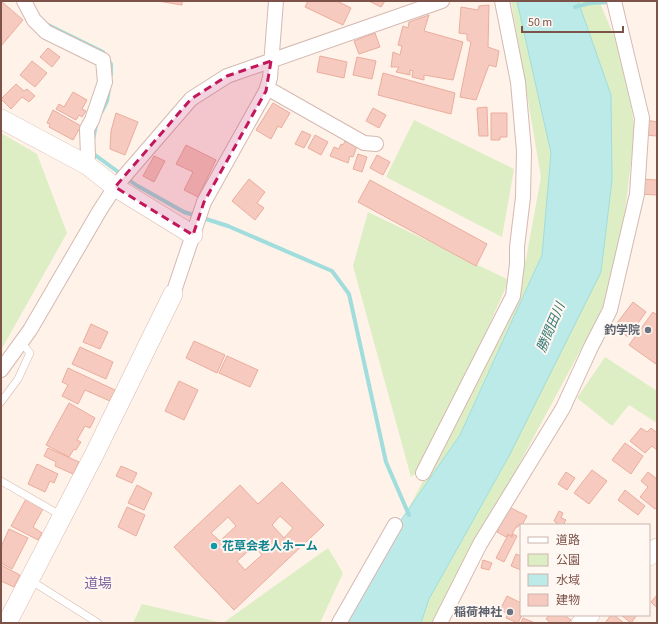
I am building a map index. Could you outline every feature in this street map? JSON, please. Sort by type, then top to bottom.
[{"type":"street","points":[[24,1],[34,20],[46,32],[103,60],[106,82],[92,120],[87,129],[88,156],[82,163]]},
{"type":"street","points":[[7,623],[94,455],[173,294],[204,202],[267,88],[270,78],[276,1]]},
{"type":"street","points":[[1,370],[30,330],[116,185],[191,99],[227,76],[442,1]]},
{"type":"street","points":[[423,473],[513,296],[523,197],[524,151],[518,82],[502,1]]},
{"type":"street","points":[[440,623],[480,544],[563,408],[610,310],[637,194],[642,118],[615,6]]},
{"type":"street","points":[[267,88],[364,143],[376,144]]},
{"type":"street","points":[[1,119],[87,165],[116,185],[194,230]]},
{"type":"street","points":[[339,623],[395,525]]},
{"type":"lane","points":[[1,402],[18,379],[30,353],[22,342]]},
{"type":"lane","points":[[1,481],[63,516]]},
{"type":"lane","points":[[30,580],[98,623]]},
{"type":"highlighted area","points":[[271,61],[266,91],[204,202],[193,235],[115,187],[191,99],[227,76]]},
{"type":"green space","points":[[511,1],[599,1],[623,57],[635,130],[616,284],[451,591],[441,623],[354,623],[384,555],[491,352],[526,259],[541,177]]},
{"type":"green space","points":[[414,120],[514,169],[502,237],[386,177]]},
{"type":"green space","points":[[1,133],[37,154],[67,233],[1,350]]},
{"type":"green space","points":[[368,212],[509,280],[428,464],[411,477],[353,266]]},
{"type":"green space","points":[[605,357],[657,391],[657,423],[629,405],[612,426],[577,398]]},
{"type":"green space","points":[[328,548],[343,573],[320,623],[223,623]]},
{"type":"green space","points":[[142,604],[223,623],[133,623]]},
{"type":"water","name":"勝間田川","points":[[517,1],[578,1],[611,95],[612,180],[601,272],[509,456],[429,599],[421,623],[340,623],[385,543],[460,435],[542,255],[551,153]]},
{"type":"building","points":[[1,1],[23,20],[1,46]]},
{"type":"building","points":[[158,1],[182,1],[182,5]]},
{"type":"building","points":[[308,1],[337,1],[351,8],[343,25],[305,7]]},
{"type":"building","points":[[369,1],[385,1],[381,7]]},
{"type":"building","points":[[489,5],[488,47],[499,51],[496,67],[489,65],[476,100],[460,97],[471,42],[467,40],[467,34],[459,33],[461,7],[478,10],[479,6]]},
{"type":"building","points":[[429,15],[424,31],[463,42],[453,80],[424,75],[424,80],[412,77],[413,71],[410,70],[410,75],[396,72],[399,67],[391,67],[393,52],[400,55],[402,46],[398,45],[403,26],[408,28],[409,22]]},
{"type":"building","points":[[375,33],[380,47],[359,54],[354,41]]},
{"type":"building","points":[[48,48],[60,57],[52,67],[40,57]]},
{"type":"building","points":[[320,56],[347,62],[344,78],[317,72]]},
{"type":"building","points":[[357,57],[376,61],[372,79],[353,75]]},
{"type":"building","points":[[32,61],[47,73],[35,87],[20,75]]},
{"type":"building","points":[[383,73],[455,93],[451,114],[378,95]]},
{"type":"building","points":[[16,84],[24,91],[27,89],[35,96],[29,102],[22,97],[11,109],[1,99]]},
{"type":"building","points":[[73,92],[87,100],[82,109],[86,111],[82,117],[79,115],[76,120],[56,109],[59,104],[64,107]]},
{"type":"building","points":[[273,103],[290,113],[281,128],[278,126],[271,139],[256,130]]},
{"type":"building","points":[[487,107],[488,136],[479,136],[477,108]]},
{"type":"building","points":[[373,108],[386,115],[379,128],[366,121]]},
{"type":"building","points":[[53,110],[81,126],[73,140],[49,127],[50,124],[47,123]]},
{"type":"building","points":[[116,113],[138,122],[125,155],[110,149],[111,131]]},
{"type":"building","points":[[491,113],[507,113],[507,137],[500,137],[500,140],[491,140]]},
{"type":"building","points":[[646,120],[657,122],[657,136],[644,135]]},
{"type":"building","points":[[302,131],[311,135],[304,148],[295,144]]},
{"type":"building","points":[[315,135],[328,142],[321,155],[308,148]]},
{"type":"building","points":[[345,141],[357,146],[353,157],[350,156],[348,163],[330,156],[334,147],[339,149],[341,144],[343,145]]},
{"type":"building","points":[[186,145],[216,160],[198,197],[184,190],[193,172],[176,164]]},
{"type":"building","points":[[358,154],[367,157],[362,172],[353,169]]},
{"type":"building","points":[[377,155],[390,162],[383,175],[370,168]]},
{"type":"building","points":[[154,156],[165,161],[154,182],[143,176]]},
{"type":"building","points":[[249,179],[265,192],[257,203],[264,208],[255,220],[232,201]]},
{"type":"building","points":[[641,179],[657,180],[657,195],[640,194]]},
{"type":"building","points":[[370,180],[487,244],[476,266],[358,202]]},
{"type":"building","points":[[633,302],[646,312],[628,337],[614,327]]},
{"type":"building","name":"釣学院","points":[[653,312],[657,315],[656,364],[629,345]]},
{"type":"building","points":[[91,324],[108,332],[100,349],[83,342]]},
{"type":"building","points":[[194,341],[225,355],[217,373],[186,358]]},
{"type":"building","points":[[80,347],[113,362],[106,379],[72,364]]},
{"type":"building","points":[[227,356],[258,370],[250,387],[219,373]]},
{"type":"building","points":[[68,368],[115,390],[110,401],[85,390],[78,404],[62,396],[68,385],[62,382]]},
{"type":"building","points":[[179,381],[198,390],[184,420],[165,411]]},
{"type":"building","points":[[69,403],[95,418],[90,428],[85,426],[77,440],[81,442],[69,457],[46,445]]},
{"type":"building","points":[[641,428],[647,432],[651,428],[657,433],[657,450],[652,446],[645,453],[630,441]]},
{"type":"building","points":[[625,443],[643,456],[631,474],[612,460]]},
{"type":"building","points":[[48,448],[79,462],[73,474],[55,466],[56,462],[44,456]]},
{"type":"building","points":[[37,464],[58,474],[54,483],[50,481],[45,492],[28,484]]},
{"type":"building","points":[[121,466],[137,473],[132,483],[116,476]]},
{"type":"building","points":[[592,470],[607,481],[589,504],[574,493]]},
{"type":"building","points":[[566,472],[575,478],[567,490],[558,484]]},
{"type":"building","points":[[648,472],[657,479],[657,507],[655,509],[640,497],[648,487],[641,481]]},
{"type":"building","name":"花草会老人ホーム","points":[[282,482],[324,525],[234,610],[174,547],[240,485],[258,504]],"holes":[[[280,516],[293,528],[284,538],[272,525]],[[228,517],[236,526],[220,541],[211,533]],[[254,546],[262,555],[245,570],[237,561]]]},
{"type":"building","points":[[137,485],[152,493],[144,510],[128,503]]},
{"type":"building","points":[[625,490],[645,506],[638,515],[618,500]]},
{"type":"building","points":[[26,499],[43,509],[33,527],[42,533],[38,540],[11,526]]},
{"type":"building","points":[[507,506],[527,516],[523,524],[516,527],[511,536],[508,534],[506,537],[497,532],[499,530],[496,529]]},
{"type":"building","points":[[127,507],[145,515],[136,536],[118,527]]},
{"type":"building","points":[[559,511],[563,513],[561,518],[566,520],[564,524],[556,524],[557,523],[554,521]]},
{"type":"building","points":[[9,529],[28,538],[12,569],[1,563],[1,547]]},
{"type":"building","points":[[513,534],[517,536],[504,562],[496,558],[508,535],[512,537]]},
{"type":"building","points":[[516,554],[520,556],[520,570],[511,566]]},
{"type":"building","points":[[483,560],[492,563],[489,570],[481,568]]},
{"type":"building","points":[[1,565],[20,575],[14,587],[1,581]]},
{"type":"building","points":[[657,595],[657,608],[651,602]]},
{"type":"building","points":[[507,596],[520,602],[520,616],[522,616],[518,623],[506,618],[508,614],[500,610]]},
{"type":"building","points":[[548,616],[565,616],[571,620],[568,623],[551,623],[546,619]]},
{"type":"building","points":[[610,616],[615,616],[624,623],[605,623]]},
{"type":"building","points":[[622,616],[636,616],[631,623]]},
{"type":"building","points":[[523,618],[535,623],[521,623]]},
{"type":"waterway","points":[[575,7],[590,3],[612,2]]},
{"type":"waterway","points":[[46,24],[103,52],[111,64],[111,75]]},
{"type":"waterway","points":[[102,111],[107,101],[109,89]]},
{"type":"waterway","points":[[93,140],[96,125]]},
{"type":"waterway","points":[[91,152],[136,185],[184,212],[228,226],[332,271],[349,294],[386,462],[409,515]]},
{"type":"place","name":"釣学院","points":[[648,330]]},
{"type":"place","name":"花草会老人ホーム","points":[[214,546]]},
{"type":"place","name":"稲荷神社","points":[[510,612]]},
{"type":"district","name":"道場","points":[[98,583]]}]
